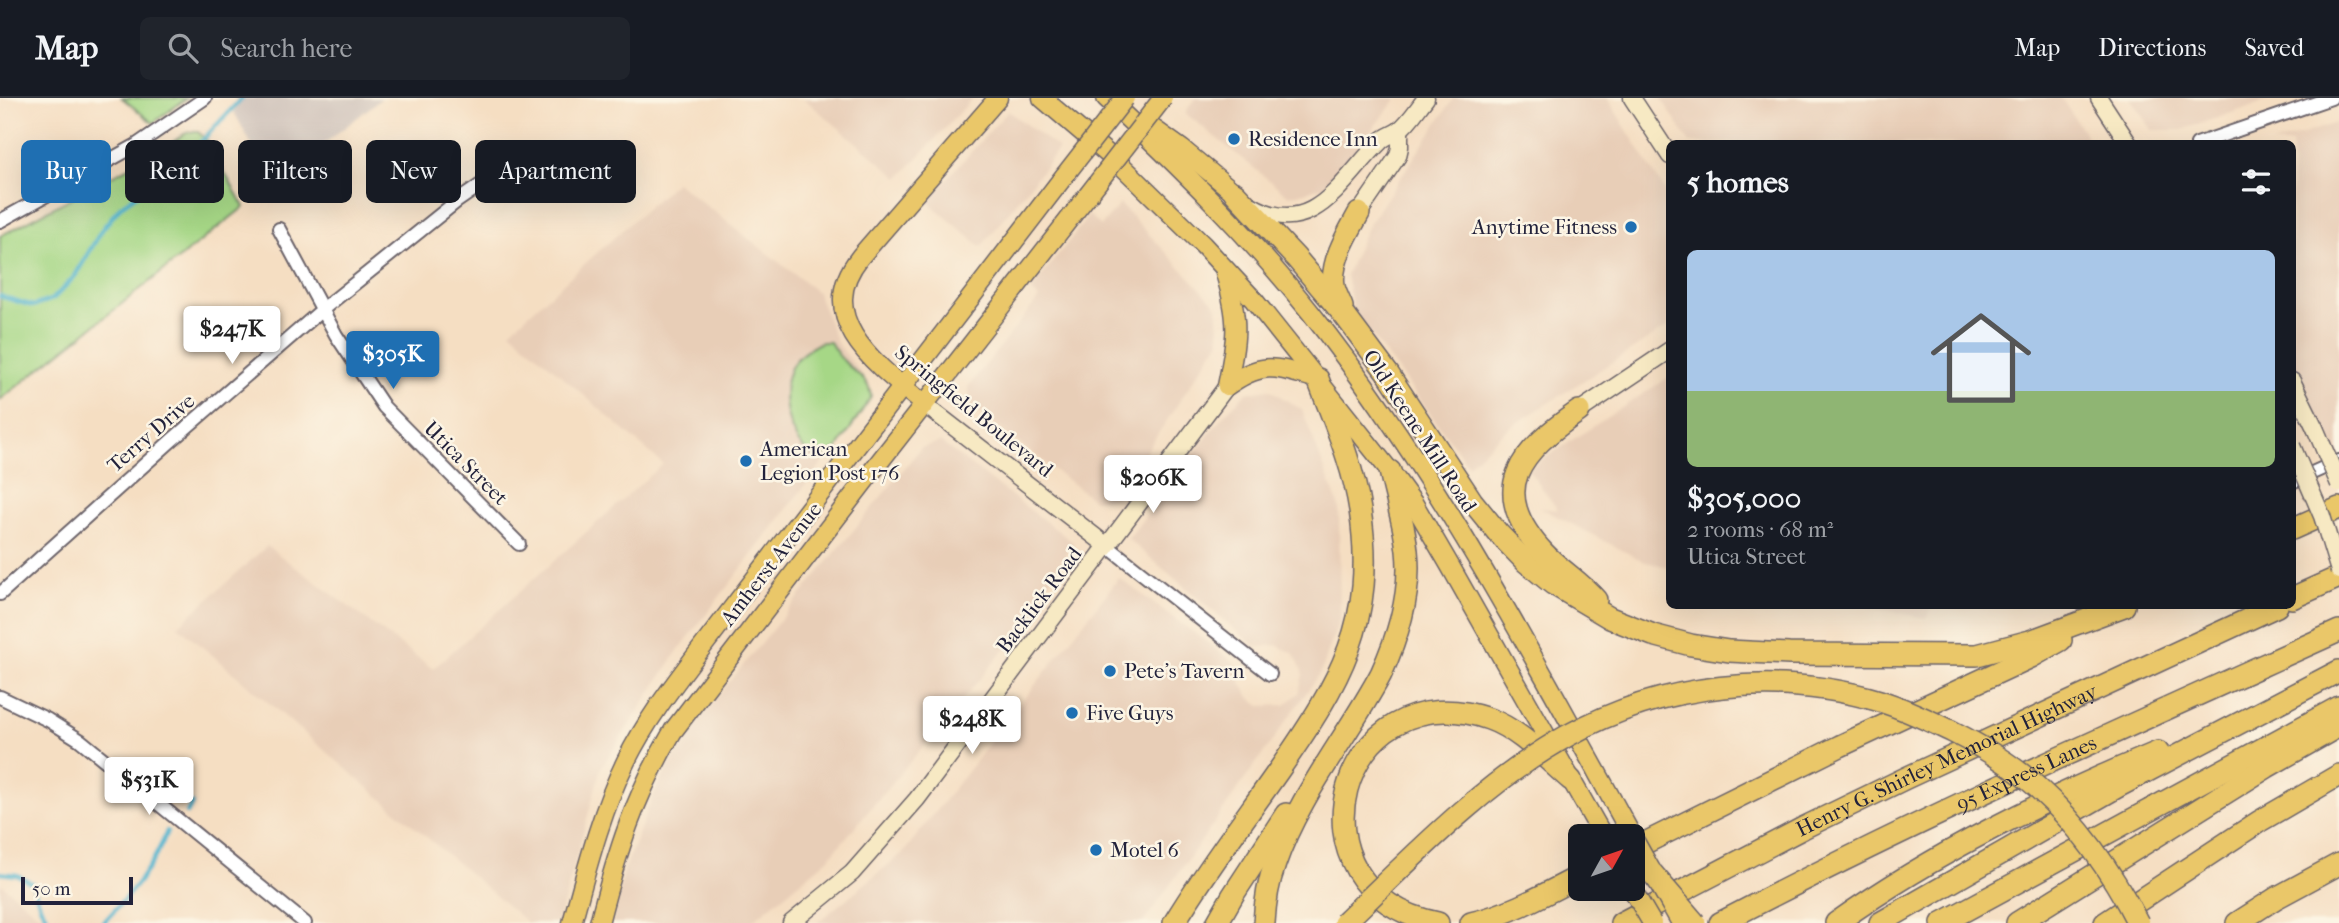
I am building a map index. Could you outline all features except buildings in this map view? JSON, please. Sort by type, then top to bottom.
[{"type":"highway","points":[[1235,194],[1296,258],[1345,316],[1389,375],[1472,501],[1498,533],[1526,562],[1553,584],[1610,618],[1653,635],[1729,652],[1802,655],[1977,655],[2030,640],[2116,609]]},
{"type":"highway","points":[[1345,316],[1334,286],[1335,269],[1340,252],[1359,213]]},
{"type":"highway","points":[[1172,923],[1327,698],[1351,643],[1363,590],[1363,536],[1355,483],[1318,379]]},
{"type":"highway","points":[[1579,411],[1549,431],[1533,447],[1515,478],[1513,494],[1519,515],[1544,553],[1590,592],[1610,618]]},
{"type":"highway","points":[[1264,923],[1268,887],[1287,835],[1371,693],[1390,654],[1403,613],[1408,567],[1404,533],[1390,471]]},
{"type":"highway","points":[[2296,527],[2339,508]]},
{"type":"highway","points":[[2296,596],[2339,577]]},
{"type":"highway","points":[[1645,843],[1840,746],[2031,657],[2117,609]]},
{"type":"highway","name":"Henry G. Shirley Memorial Highway","points":[[1620,923],[1895,783],[2271,609]]},
{"type":"highway","name":"95 Express Lanes","points":[[1720,923],[1848,858],[2090,743],[2339,631]]},
{"type":"highway","points":[[1880,923],[2051,824],[2339,671]]},
{"type":"highway","points":[[1344,923],[1434,836],[1483,794],[1541,751],[1569,735],[1635,705],[1674,695],[1712,688],[1784,685],[1820,688],[1883,702],[1934,723],[2009,765],[2037,787],[2079,831],[2111,874],[2138,923]]},
{"type":"highway","points":[[1836,923],[1879,892],[1935,858],[2025,811],[2070,789],[2289,697]]},
{"type":"highway","points":[[1942,923],[2339,707]]},
{"type":"highway","points":[[1438,923],[1404,913],[1387,903],[1359,873],[1344,839],[1342,820],[1348,783],[1363,757],[1380,736],[1405,719],[1423,712],[1466,713],[1490,719],[1511,730],[1571,780]]},
{"type":"highway","points":[[1217,923],[1267,841],[1355,719]]},
{"type":"highway","points":[[2017,923],[2267,767],[2339,726]]},
{"type":"highway","points":[[2105,923],[2260,821],[2339,775]]},
{"type":"highway","points":[[2237,923],[2276,898],[2339,864]]},
{"type":"highway","points":[[1652,873],[1695,923]]},
{"type":"highway","points":[[1471,923],[1501,914],[1568,882]]},
{"type":"main road","name":"Springfield Boulevard","points":[[998,98],[866,250],[846,278],[842,298],[849,326],[859,344],[873,359],[924,404],[1106,545]]},
{"type":"main road","points":[[1042,98],[1142,185],[1223,266],[1253,299],[1390,471],[1449,564],[1596,824]]},
{"type":"main road","name":"Old Keene Mill Road","points":[[1106,98],[1167,155],[1266,260],[1349,362],[1447,510],[1625,824]]},
{"type":"main road","points":[[1112,98],[1182,149],[1235,194],[1263,212],[1279,216],[1310,212],[1334,195],[1382,139],[1399,130],[1426,98]]},
{"type":"main road","name":"Amherst Avenue","points":[[572,923],[603,817],[626,761],[651,717],[1125,98]]},
{"type":"main road","name":"Amherst Avenue","points":[[599,923],[616,858],[630,818],[652,768],[673,731],[1163,98]]},
{"type":"main road","points":[[1632,98],[1666,150]]},
{"type":"main road","points":[[2099,98],[2126,140]]},
{"type":"main road","points":[[1359,213],[1398,156],[1399,130]]},
{"type":"main road","points":[[1223,266],[1237,318],[1227,386]]},
{"type":"main road","points":[[1579,411],[1666,353]]},
{"type":"main road","points":[[1227,386],[1245,373],[1269,368],[1318,379]]},
{"type":"main road","name":"Backlick Road","points":[[791,923],[852,873],[918,799],[1227,386]]},
{"type":"main road","points":[[2296,388],[2339,484]]},
{"type":"main road","points":[[2296,455],[2322,516],[2339,571]]},
{"type":"main road","name":"Old Keene Mill Road","points":[[1645,860],[1681,923]]},
{"type":"main road","points":[[1639,901],[1652,923]]},
{"type":"street","points":[[0,221],[135,146],[205,98]]},
{"type":"street","points":[[2209,140],[2331,98]]},
{"type":"street","name":"Terry Drive","points":[[0,594],[323,309],[475,189]]},
{"type":"street","name":"Utica Street","points":[[279,229],[336,335],[384,407],[519,544]]},
{"type":"street","points":[[2296,480],[2339,461]]},
{"type":"street","name":"Springfield Boulevard","points":[[1106,545],[1270,674]]},
{"type":"street","points":[[0,697],[48,719],[80,740],[305,923]]},
{"type":"shaded area","points":[[236,98],[382,98],[329,140],[249,140],[234,112]]},
{"type":"shaded area","points":[[803,98],[973,98],[899,178]]},
{"type":"shaded area","name":"Residence Inn","points":[[1195,98],[1397,98],[1327,186],[1289,196],[1185,113]]},
{"type":"shaded area","points":[[1454,98],[1607,98],[1666,192],[1666,328],[1506,430],[1468,465],[1353,310],[1346,275],[1366,229]]},
{"type":"shaded area","points":[[1661,98],[2061,98],[2089,140],[1688,140]]},
{"type":"shaded area","points":[[2130,98],[2275,98],[2182,130],[2152,130]]},
{"type":"shaded area","points":[[1008,111],[1059,149],[981,247],[927,201]]},
{"type":"shaded area","points":[[2339,122],[2339,470],[2296,372],[2296,140],[2285,140]]},
{"type":"shaded area","points":[[676,182],[817,292],[837,343],[870,385],[872,398],[675,655],[601,768],[558,923],[528,923],[178,626],[267,546],[433,669],[663,464],[510,331]]},
{"type":"shaded area","points":[[1120,204],[1217,306],[1220,340],[1116,497],[1094,500],[971,407],[968,387],[1039,298],[1031,290],[1089,215],[1101,226]]},
{"type":"shaded area","points":[[1666,379],[1666,566],[1645,562],[1541,508],[1558,510],[1528,469]]},
{"type":"shaded area","points":[[1269,389],[1302,410],[1339,507],[1340,618],[1321,672],[1143,923],[817,923],[904,852],[1119,578],[1234,662],[1249,697],[1261,706],[1285,705],[1299,693],[1303,674],[1293,653],[1276,645],[1259,647],[1252,644],[1128,539],[1223,416],[1246,393]]},
{"type":"shaded area","points":[[940,442],[1074,543],[1005,649],[828,859],[750,923],[612,923],[624,871],[655,791],[686,735],[921,448]]},
{"type":"shaded area","points":[[1879,609],[1932,609],[1926,618]]},
{"type":"shaded area","points":[[0,883],[48,923],[0,923]]},
{"type":"green space","points":[[122,98],[187,98],[153,123]]},
{"type":"green space","points":[[187,132],[198,132],[207,140],[176,140]]},
{"type":"green space","points":[[125,169],[125,203],[224,203],[224,171],[238,196],[238,203],[244,207],[0,400],[0,236],[62,203],[111,203],[111,177]]},
{"type":"green space","points":[[821,342],[830,342],[840,357],[865,381],[871,397],[837,449],[824,456],[811,454],[792,431],[785,395],[788,377],[795,361]]},
{"type":"waterway","points":[[0,296],[33,306],[53,299],[75,276],[103,228],[121,206],[166,179],[242,98]]},
{"type":"waterway","points":[[187,813],[192,803]]},
{"type":"waterway","points":[[103,923],[148,869],[167,831]]},
{"type":"waterway","points":[[0,873],[17,875],[32,883],[41,908],[51,923]]},
{"type":"place","name":"Residence Inn","points":[[1234,139]]},
{"type":"place","name":"Anytime Fitness","points":[[1631,227]]},
{"type":"place","name":"American Legion Post 176","points":[[746,461]]},
{"type":"place","name":"Pete's Tavern","points":[[1110,671]]},
{"type":"place","name":"Five Guys","points":[[1072,713]]},
{"type":"place","name":"Motel 6","points":[[1096,850]]}]
